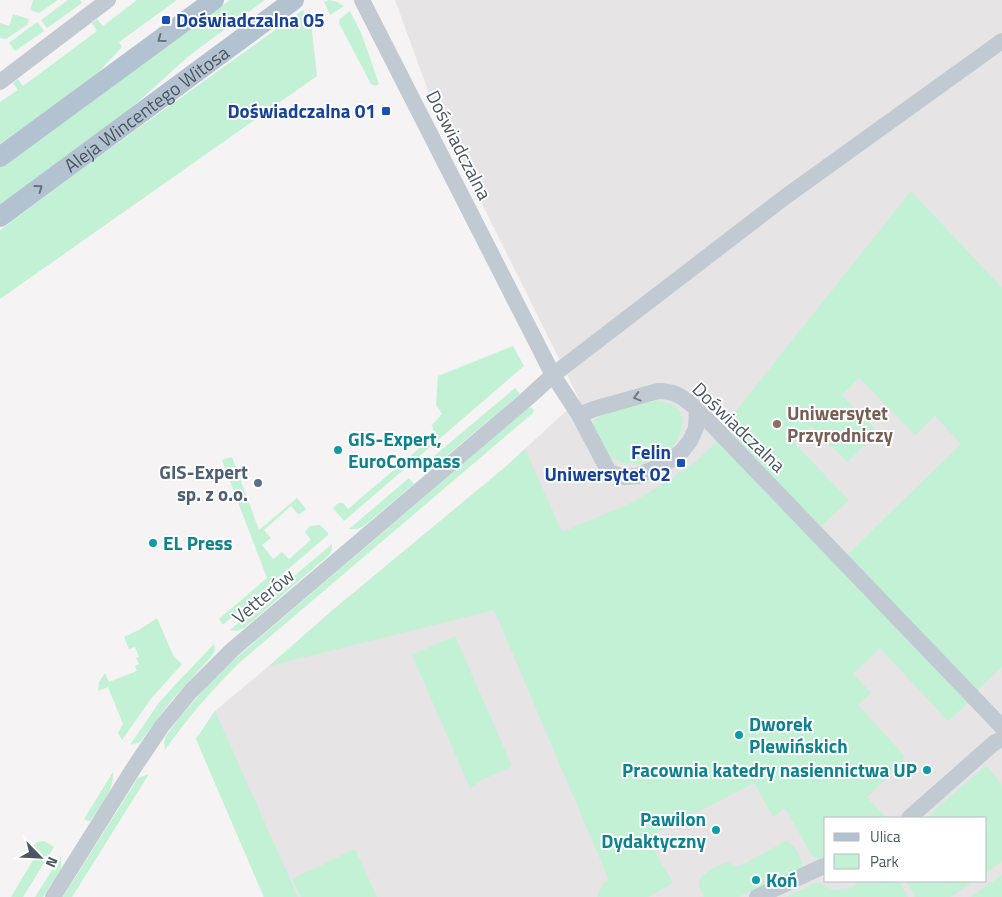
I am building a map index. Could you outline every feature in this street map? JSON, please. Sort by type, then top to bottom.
[{"type":"main road","points":[[0,157],[214,0]]},
{"type":"main road","name":"Aleja Wincentego Witosa","points":[[0,217],[294,0]]},
{"type":"street","points":[[0,82],[108,0]]},
{"type":"street","name":"Doświadczalna","points":[[362,0],[553,375],[579,415],[658,391],[678,394],[697,409],[1002,727]]},
{"type":"street","name":"Vetterów","points":[[53,897],[146,749],[204,676],[249,635],[529,398],[553,375],[785,197],[1002,41]]},
{"type":"street","points":[[579,415],[609,472],[624,477],[638,476],[672,460],[682,452],[696,428],[697,409]]},
{"type":"street","points":[[910,817],[999,745]]},
{"type":"street","points":[[756,897],[824,866]]},
{"type":"shaded area","name":"Uniwersytet Przyrodniczy","points":[[395,0],[1002,0],[1002,897],[264,897],[196,739],[215,711],[334,609],[503,469],[579,399],[434,107]]},
{"type":"green space","points":[[33,0],[58,0],[39,13],[30,10]]},
{"type":"green space","points":[[68,0],[80,0],[82,3],[47,28],[41,20]]},
{"type":"green space","points":[[137,0],[177,0],[119,42],[122,47],[93,78],[0,144],[0,102],[18,90],[13,83],[18,79],[23,86],[97,31],[92,23],[97,19],[103,26]]},
{"type":"green space","points":[[230,0],[265,0],[190,55],[119,119],[0,207],[0,167]]},
{"type":"green space","points":[[329,0],[344,6],[330,15],[324,2]]},
{"type":"green space","points":[[303,10],[311,23],[317,76],[0,299],[0,230]]},
{"type":"green space","points":[[350,11],[362,35],[379,84],[376,86],[371,84],[339,23],[340,19]]},
{"type":"green space","points":[[13,14],[29,19],[27,25],[6,39],[0,38],[0,23],[9,26]]},
{"type":"green space","points":[[37,22],[44,31],[15,51],[9,43]]},
{"type":"green space","points":[[911,191],[1002,288],[1002,667],[976,691],[847,555],[961,444],[935,416],[915,435],[859,378],[842,395],[878,432],[847,462],[811,426],[794,443],[849,500],[819,528],[724,426]]},
{"type":"green space","points":[[513,346],[524,366],[344,521],[333,508],[338,503],[343,503],[348,509],[436,434],[432,425],[442,414],[436,405],[438,376]]},
{"type":"green space","points":[[515,388],[520,394],[432,468],[427,462]]},
{"type":"green space","points":[[656,401],[674,406],[681,413],[681,431],[672,448],[642,464],[629,464],[610,458],[593,426],[595,419],[624,407]]},
{"type":"green space","points":[[531,407],[534,410],[533,413],[239,663],[200,705],[165,750],[164,742],[166,736],[180,717],[212,680],[229,664]]},
{"type":"green space","points":[[718,441],[969,702],[948,721],[880,648],[853,674],[871,693],[858,705],[904,755],[903,762],[867,797],[885,817],[824,817],[824,857],[819,859],[812,856],[785,808],[773,817],[754,783],[647,838],[673,883],[648,897],[597,897],[603,884],[609,880],[494,610],[269,666],[525,449],[562,532],[631,503],[693,464]]},
{"type":"green space","points":[[232,457],[259,530],[297,498],[306,509],[298,514],[291,506],[264,530],[271,538],[262,545],[273,559],[282,552],[289,559],[311,540],[305,532],[310,526],[320,525],[328,535],[222,624],[219,619],[267,578],[222,460]]},
{"type":"green space","points":[[409,478],[414,484],[364,526],[357,529],[349,529]]},
{"type":"green space","points":[[332,544],[329,555],[244,628],[237,631],[230,630]]},
{"type":"green space","points":[[157,618],[174,657],[182,664],[150,700],[122,740],[118,733],[123,724],[108,687],[98,691],[99,682],[105,673],[109,682],[137,671],[135,666],[139,664],[136,658],[139,657],[135,647],[129,649],[124,637]]},
{"type":"green space","points":[[455,636],[512,766],[476,783],[476,785],[470,788],[412,655]]},
{"type":"green space","points":[[214,644],[215,650],[211,657],[171,701],[140,742],[130,745],[158,704]]},
{"type":"green space","points":[[215,711],[298,897],[264,897],[196,739]]},
{"type":"green space","points":[[986,765],[1002,785],[1002,861],[987,872],[987,817],[927,817]]},
{"type":"green space","points":[[113,772],[109,792],[102,804],[91,820],[84,819]]},
{"type":"green space","points":[[149,774],[72,897],[63,897],[138,778]]},
{"type":"green space","points":[[44,841],[54,847],[23,897],[11,897],[36,855],[31,848],[37,842]]},
{"type":"green space","points":[[786,841],[793,845],[798,853],[801,870],[738,897],[704,897],[699,881],[709,871],[727,862],[738,867]]},
{"type":"green space","points":[[355,849],[377,897],[301,897],[292,879]]},
{"type":"green space","points":[[61,856],[61,869],[43,897],[35,897]]},
{"type":"green space","points":[[1002,875],[1002,897],[971,897]]},
{"type":"green space","points":[[817,882],[833,890],[853,887],[859,882],[900,882],[908,897],[786,897]]},
{"type":"green space","points":[[907,882],[972,882],[950,897],[915,897]]},
{"type":"place","name":"Doświadczalna 05","points":[[166,20]]},
{"type":"place","name":"Doświadczalna 01","points":[[386,111]]},
{"type":"place","name":"Uniwersytet Przyrodniczy","points":[[777,424]]},
{"type":"place","name":"GIS-Expert, EuroCompass","points":[[338,450]]},
{"type":"place","name":"Felin Uniwersytet 02","points":[[681,463]]},
{"type":"place","name":"GIS-Expert sp. z o.o.","points":[[258,483]]},
{"type":"place","name":"EL Press","points":[[153,543]]},
{"type":"place","name":"Dworek Plewińskich","points":[[739,735]]},
{"type":"place","name":"Pracownia katedry nasiennictwa UP","points":[[927,770]]},
{"type":"place","name":"Pawilon Dydaktyczny","points":[[716,830]]},
{"type":"place","name":"Koń","points":[[756,880]]}]
